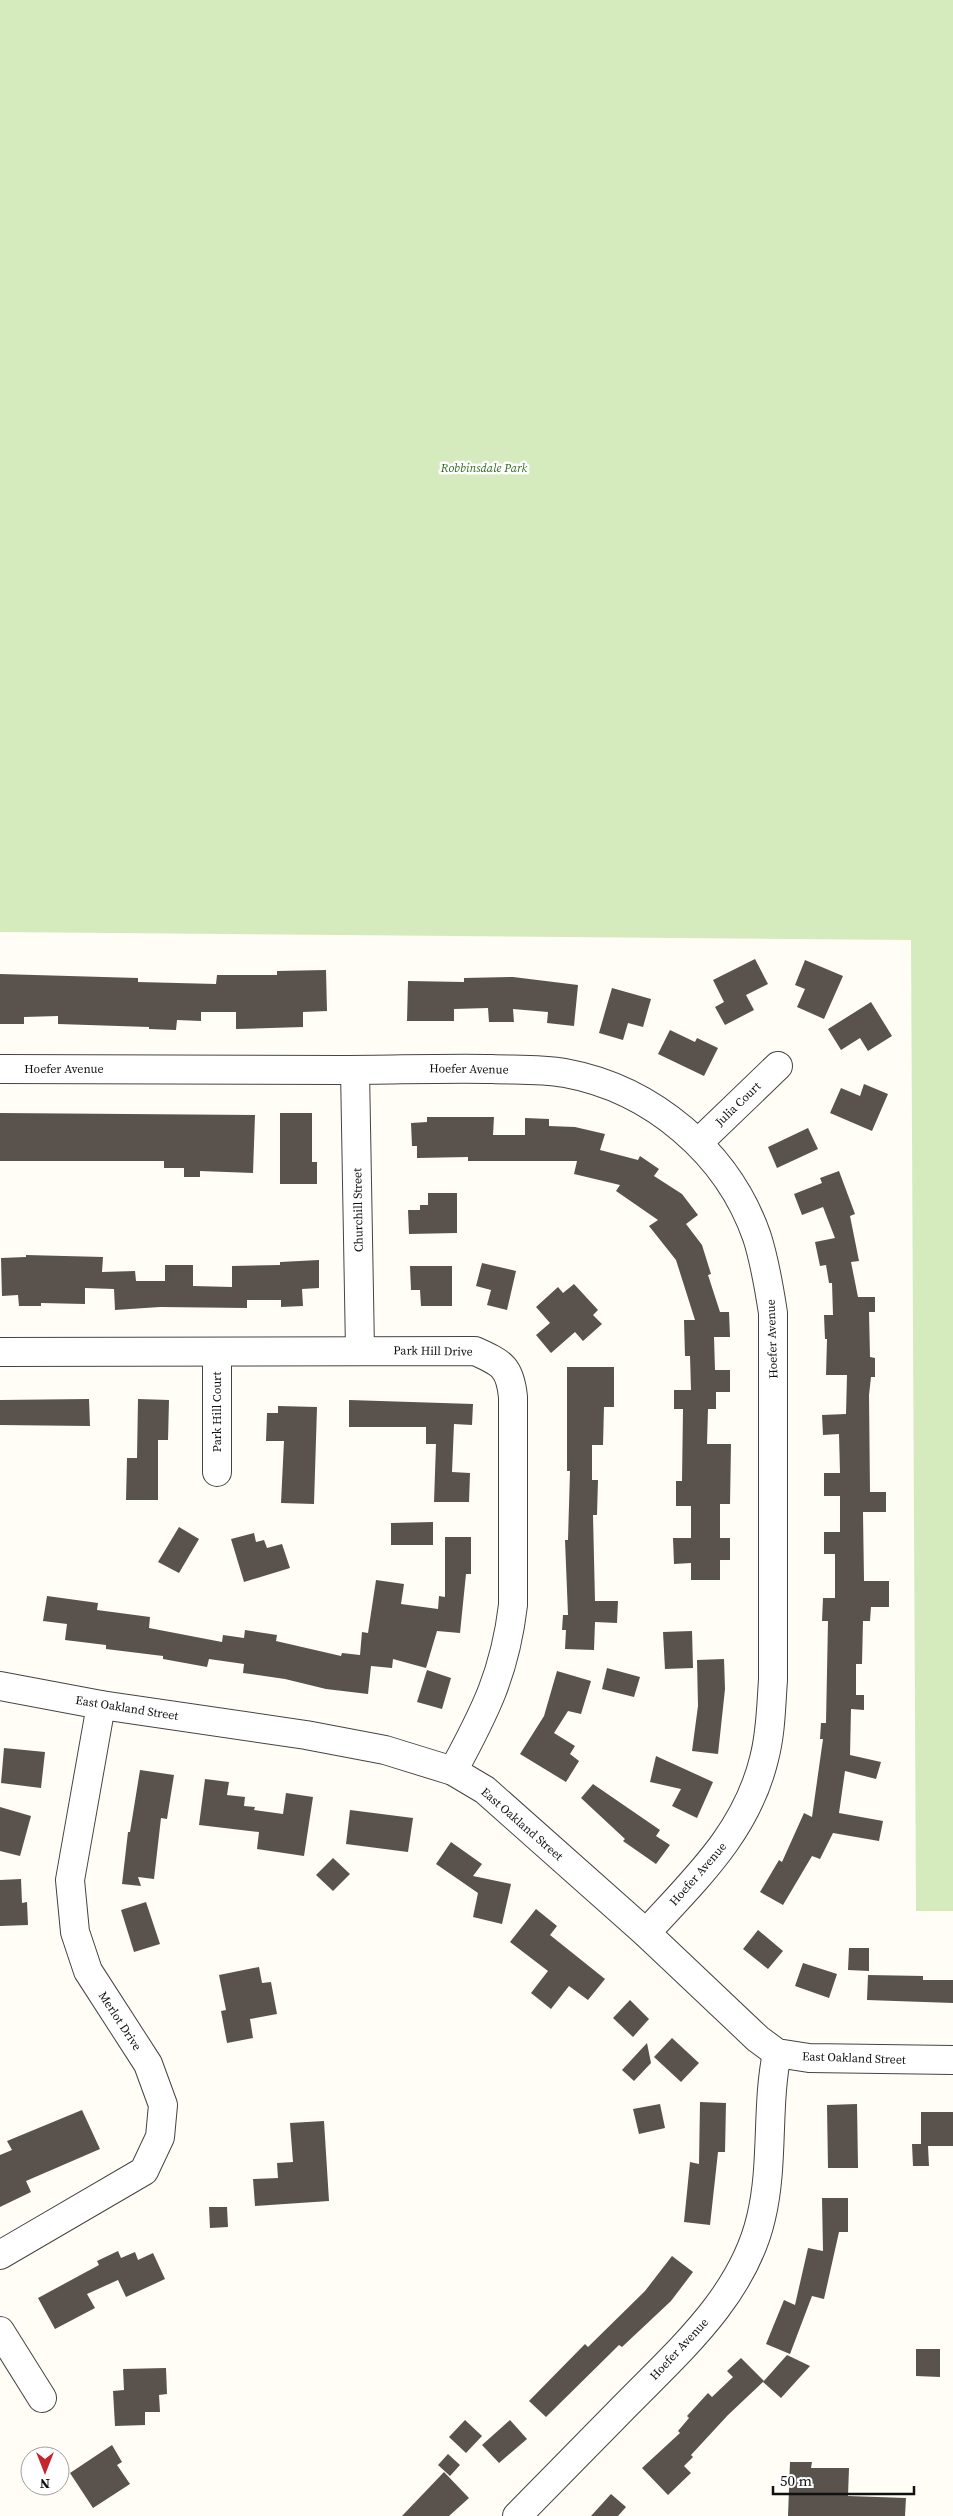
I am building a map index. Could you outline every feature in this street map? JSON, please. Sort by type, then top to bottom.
[{"type":"street","name":"Julia Court","points":[[699,1142],[778,1066]]},
{"type":"street","name":"Hoefer Avenue","points":[[0,1069],[468,1069],[532,1070],[566,1073],[638,1098],[668,1117],[699,1142],[741,1203],[757,1236],[767,1273],[773,1313],[773,1680],[770,1728],[764,1759],[751,1799],[734,1832],[715,1857],[646,1933]]},
{"type":"street","name":"Churchill Street","points":[[355,1070],[360,1350]]},
{"type":"street","name":"Park Hill Drive","points":[[0,1352],[475,1351],[500,1362],[512,1379],[513,1605],[509,1636],[499,1676],[486,1711],[453,1770]]},
{"type":"street","name":"Park Hill Court","points":[[217,1352],[217,1472]]},
{"type":"street","name":"East Oakland Street","points":[[0,1686],[100,1705],[306,1735],[386,1750],[453,1770],[485,1790],[646,1933],[758,2039],[777,2053],[809,2058],[953,2060]]},
{"type":"street","name":"Merlot Drive","points":[[0,2255],[144,2171],[160,2137],[163,2106],[148,2064],[88,1971],[75,1932],[70,1880],[100,1705]]},
{"type":"street","name":"Hoefer Avenue","points":[[517,2516],[700,2330],[728,2291],[748,2255],[761,2219],[767,2184],[772,2078],[777,2053]]},
{"type":"street","points":[[0,2331],[42,2398]]},
{"type":"green space","name":"Robbinsdale Park","points":[[0,0],[953,0],[953,1911],[916,1911],[911,940],[0,932]]},
{"type":"building","points":[[755,959],[768,984],[746,995],[754,1010],[725,1025],[715,1007],[724,1002],[713,980]]},
{"type":"building","points":[[805,960],[843,976],[824,1019],[797,1007],[805,989],[795,985]]},
{"type":"building","points":[[326,970],[327,1011],[303,1012],[303,1027],[236,1029],[236,1012],[201,1012],[201,1021],[177,1020],[176,1030],[149,1029],[149,1027],[58,1024],[58,1016],[24,1017],[24,1024],[0,1024],[0,974],[138,978],[138,982],[216,984],[217,975],[277,975],[277,971]]},
{"type":"building","points":[[513,977],[578,985],[574,1026],[547,1023],[548,1012],[513,1009],[514,1022],[489,1022],[488,1008],[454,1009],[454,1021],[407,1021],[408,981],[464,982],[464,978]]},
{"type":"building","points":[[612,988],[651,999],[643,1027],[628,1023],[623,1040],[599,1033]]},
{"type":"building","points":[[871,1002],[892,1036],[868,1051],[860,1038],[841,1050],[828,1029]]},
{"type":"building","points":[[670,1030],[695,1042],[697,1038],[718,1048],[704,1076],[658,1054]]},
{"type":"building","points":[[864,1084],[888,1094],[872,1131],[830,1113],[841,1088],[860,1096]]},
{"type":"building","points":[[0,1113],[255,1115],[253,1173],[200,1171],[200,1177],[184,1177],[184,1168],[164,1168],[164,1161],[0,1161]]},
{"type":"building","points":[[280,1113],[312,1113],[312,1162],[317,1162],[317,1184],[280,1184]]},
{"type":"building","points":[[427,1117],[494,1117],[493,1135],[525,1135],[525,1118],[549,1119],[549,1126],[575,1127],[605,1134],[600,1150],[638,1160],[640,1156],[659,1169],[654,1176],[682,1194],[698,1215],[686,1224],[702,1245],[711,1274],[708,1275],[720,1312],[729,1312],[730,1337],[714,1337],[715,1370],[730,1370],[730,1392],[716,1392],[716,1409],[708,1409],[707,1444],[731,1444],[730,1504],[720,1504],[720,1538],[730,1538],[730,1560],[720,1560],[720,1580],[691,1580],[691,1563],[674,1564],[673,1538],[691,1538],[691,1506],[676,1506],[676,1481],[682,1481],[683,1409],[674,1409],[674,1390],[691,1390],[690,1356],[685,1356],[684,1320],[695,1320],[676,1260],[649,1226],[658,1220],[616,1191],[620,1185],[574,1174],[577,1161],[468,1161],[468,1157],[417,1158],[417,1146],[412,1146],[411,1123],[427,1122]]},
{"type":"building","points":[[808,1128],[818,1149],[777,1168],[768,1147]]},
{"type":"building","points":[[839,1171],[855,1214],[850,1216],[859,1261],[851,1262],[858,1297],[875,1297],[875,1312],[869,1312],[870,1357],[875,1358],[875,1377],[871,1377],[869,1395],[870,1492],[886,1492],[886,1512],[863,1512],[864,1581],[889,1581],[889,1607],[871,1607],[870,1621],[863,1621],[862,1664],[856,1664],[856,1695],[864,1695],[864,1710],[851,1709],[850,1755],[881,1762],[876,1779],[845,1771],[839,1813],[883,1821],[879,1841],[833,1833],[820,1859],[812,1856],[783,1905],[760,1892],[779,1860],[782,1862],[804,1813],[812,1817],[823,1739],[820,1739],[821,1723],[826,1723],[828,1621],[822,1621],[823,1598],[835,1598],[835,1554],[824,1554],[824,1532],[840,1532],[840,1496],[824,1496],[824,1473],[840,1473],[839,1434],[823,1435],[822,1415],[846,1414],[847,1375],[826,1375],[827,1339],[825,1339],[824,1315],[833,1315],[832,1283],[829,1283],[826,1265],[820,1266],[815,1242],[835,1238],[823,1207],[802,1215],[794,1194],[822,1183],[820,1178]]},
{"type":"building","points":[[428,1193],[457,1193],[457,1233],[409,1234],[408,1210],[420,1210],[420,1205],[428,1205]]},
{"type":"building","points":[[26,1255],[103,1257],[102,1272],[135,1271],[136,1281],[165,1281],[165,1265],[193,1265],[193,1286],[232,1287],[232,1266],[280,1265],[280,1262],[319,1260],[319,1288],[302,1289],[303,1306],[281,1307],[281,1300],[247,1300],[247,1308],[160,1307],[115,1310],[114,1289],[85,1288],[85,1304],[41,1303],[41,1306],[19,1306],[18,1295],[2,1296],[1,1258],[26,1257]]},
{"type":"building","points":[[482,1263],[516,1271],[507,1310],[487,1305],[491,1290],[476,1286]]},
{"type":"building","points":[[410,1266],[452,1266],[452,1306],[421,1306],[420,1290],[411,1290]]},
{"type":"building","points":[[574,1284],[598,1310],[593,1315],[602,1324],[583,1341],[575,1332],[551,1353],[536,1335],[550,1323],[536,1307],[558,1287],[563,1293]]},
{"type":"building","points":[[567,1367],[614,1367],[614,1407],[604,1407],[603,1445],[592,1445],[592,1480],[598,1480],[597,1515],[593,1515],[595,1601],[618,1601],[617,1623],[595,1622],[594,1650],[565,1649],[566,1630],[562,1630],[563,1615],[568,1615],[565,1540],[568,1540],[570,1471],[567,1471]]},
{"type":"building","points":[[89,1399],[90,1426],[0,1425],[0,1400]]},
{"type":"building","points":[[138,1399],[169,1400],[168,1440],[158,1440],[158,1500],[126,1500],[127,1458],[137,1458]]},
{"type":"building","points":[[349,1400],[473,1404],[472,1425],[454,1424],[452,1472],[470,1473],[469,1502],[434,1502],[436,1444],[426,1444],[426,1427],[349,1427]]},
{"type":"building","points":[[278,1406],[317,1407],[314,1504],[281,1503],[284,1441],[266,1441],[267,1413],[278,1413]]},
{"type":"building","points":[[433,1522],[433,1545],[391,1545],[391,1523]]},
{"type":"building","points":[[179,1527],[199,1539],[179,1573],[158,1562]]},
{"type":"building","points":[[254,1533],[256,1542],[264,1540],[267,1548],[282,1544],[290,1568],[244,1582],[231,1539]]},
{"type":"building","points":[[445,1537],[471,1537],[471,1574],[466,1574],[460,1633],[437,1631],[426,1668],[393,1659],[392,1668],[371,1666],[368,1694],[326,1689],[285,1679],[243,1673],[244,1664],[209,1659],[207,1667],[163,1659],[163,1656],[106,1649],[106,1645],[65,1640],[67,1624],[43,1621],[47,1596],[98,1603],[97,1610],[150,1617],[149,1628],[222,1642],[223,1635],[244,1638],[245,1630],[277,1635],[276,1641],[341,1656],[342,1653],[360,1655],[362,1632],[368,1633],[376,1580],[404,1584],[401,1604],[438,1609],[439,1596],[445,1597]]},
{"type":"building","points":[[692,1631],[693,1668],[665,1669],[663,1632]]},
{"type":"building","points":[[724,1659],[725,1689],[718,1754],[692,1751],[698,1706],[697,1660]]},
{"type":"building","points":[[607,1668],[640,1677],[634,1697],[602,1689]]},
{"type":"building","points":[[427,1670],[451,1678],[442,1709],[417,1702]]},
{"type":"building","points":[[557,1671],[591,1681],[581,1714],[568,1711],[554,1733],[575,1746],[570,1754],[579,1761],[566,1782],[520,1754],[544,1716]]},
{"type":"building","points":[[4,1748],[45,1752],[41,1788],[1,1783]]},
{"type":"building","points":[[656,1756],[713,1782],[697,1818],[672,1806],[681,1789],[650,1782]]},
{"type":"building","points":[[140,1770],[174,1775],[167,1819],[161,1818],[154,1879],[138,1877],[141,1886],[122,1884],[128,1832],[130,1832]]},
{"type":"building","points":[[205,1779],[229,1782],[227,1795],[245,1797],[244,1806],[255,1807],[254,1810],[283,1814],[286,1793],[313,1797],[304,1856],[257,1849],[259,1832],[199,1825]]},
{"type":"building","points":[[593,1784],[660,1830],[656,1836],[670,1845],[656,1864],[623,1841],[625,1839],[581,1798]]},
{"type":"building","points":[[0,1807],[31,1816],[20,1856],[0,1851]]},
{"type":"building","points":[[350,1810],[413,1818],[408,1852],[346,1844]]},
{"type":"building","points":[[451,1842],[482,1864],[473,1876],[511,1884],[502,1924],[473,1917],[478,1893],[436,1864]]},
{"type":"building","points":[[333,1858],[350,1874],[333,1891],[316,1875]]},
{"type":"building","points":[[21,1879],[22,1903],[27,1902],[28,1925],[0,1926],[0,1880]]},
{"type":"building","points":[[146,1902],[160,1944],[134,1952],[121,1910]]},
{"type":"building","points":[[536,1909],[557,1926],[550,1935],[605,1979],[588,2000],[569,1986],[551,2009],[531,1993],[548,1971],[510,1942]]},
{"type":"building","points":[[758,1930],[783,1951],[768,1969],[743,1949]]},
{"type":"building","points":[[849,1948],[869,1948],[869,1971],[848,1970]]},
{"type":"building","points":[[803,1963],[837,1974],[829,1998],[795,1986]]},
{"type":"building","points":[[259,1967],[262,1983],[271,1982],[277,2014],[250,2019],[253,2038],[227,2043],[221,2011],[226,2010],[219,1975]]},
{"type":"building","points":[[868,1975],[923,1976],[923,1980],[953,1980],[953,2003],[867,2000]]},
{"type":"building","points":[[630,2000],[649,2019],[633,2037],[613,2018]]},
{"type":"building","points":[[672,2038],[699,2063],[681,2082],[654,2057]]},
{"type":"building","points":[[647,2043],[651,2063],[634,2081],[622,2070]]},
{"type":"building","points":[[700,2102],[726,2103],[725,2152],[718,2152],[710,2225],[684,2222],[690,2162],[699,2164]]},
{"type":"building","points":[[660,2104],[665,2128],[639,2134],[633,2109]]},
{"type":"building","points":[[857,2104],[858,2168],[828,2168],[827,2105]]},
{"type":"building","points":[[82,2110],[100,2149],[26,2181],[31,2192],[0,2207],[0,2155],[12,2150],[7,2141]]},
{"type":"building","points":[[921,2112],[953,2112],[953,2146],[928,2146],[929,2166],[913,2166],[912,2144],[921,2144]]},
{"type":"building","points":[[324,2121],[329,2201],[255,2206],[253,2179],[278,2178],[277,2163],[293,2162],[290,2123]]},
{"type":"building","points":[[822,2198],[848,2198],[848,2232],[839,2232],[824,2299],[812,2296],[790,2354],[766,2344],[784,2300],[795,2305],[808,2248],[823,2251]]},
{"type":"building","points":[[209,2207],[227,2207],[228,2227],[210,2228]]},
{"type":"building","points":[[118,2251],[121,2258],[135,2252],[138,2260],[153,2253],[165,2279],[126,2297],[118,2280],[87,2294],[95,2308],[55,2329],[38,2298],[99,2265],[97,2261]]},
{"type":"building","points":[[672,2256],[693,2272],[671,2301],[622,2347],[619,2345],[546,2417],[529,2401],[585,2344],[588,2347],[645,2291]]},
{"type":"building","points":[[916,2349],[940,2349],[940,2377],[916,2376]]},
{"type":"building","points":[[787,2355],[810,2366],[781,2398],[763,2382]]},
{"type":"building","points":[[741,2358],[764,2381],[728,2415],[691,2455],[693,2457],[684,2466],[691,2473],[668,2495],[642,2468],[680,2433],[678,2431],[689,2418],[687,2416],[708,2393],[712,2397],[733,2377],[727,2371]]},
{"type":"building","points":[[166,2368],[167,2394],[159,2395],[160,2412],[145,2412],[145,2425],[115,2426],[113,2391],[124,2390],[123,2369]]},
{"type":"building","points":[[465,2420],[482,2436],[466,2453],[449,2437]]},
{"type":"building","points":[[510,2420],[527,2439],[499,2463],[482,2445]]},
{"type":"building","points":[[112,2445],[122,2462],[117,2465],[130,2484],[93,2508],[70,2473]]},
{"type":"building","points":[[448,2454],[460,2465],[450,2476],[438,2465]]},
{"type":"building","points":[[790,2462],[812,2462],[811,2468],[849,2468],[848,2496],[906,2498],[905,2516],[788,2516]]},
{"type":"building","points":[[444,2472],[469,2498],[449,2516],[402,2516]]},
{"type":"building","points":[[611,2494],[626,2507],[618,2516],[591,2516]]}]
